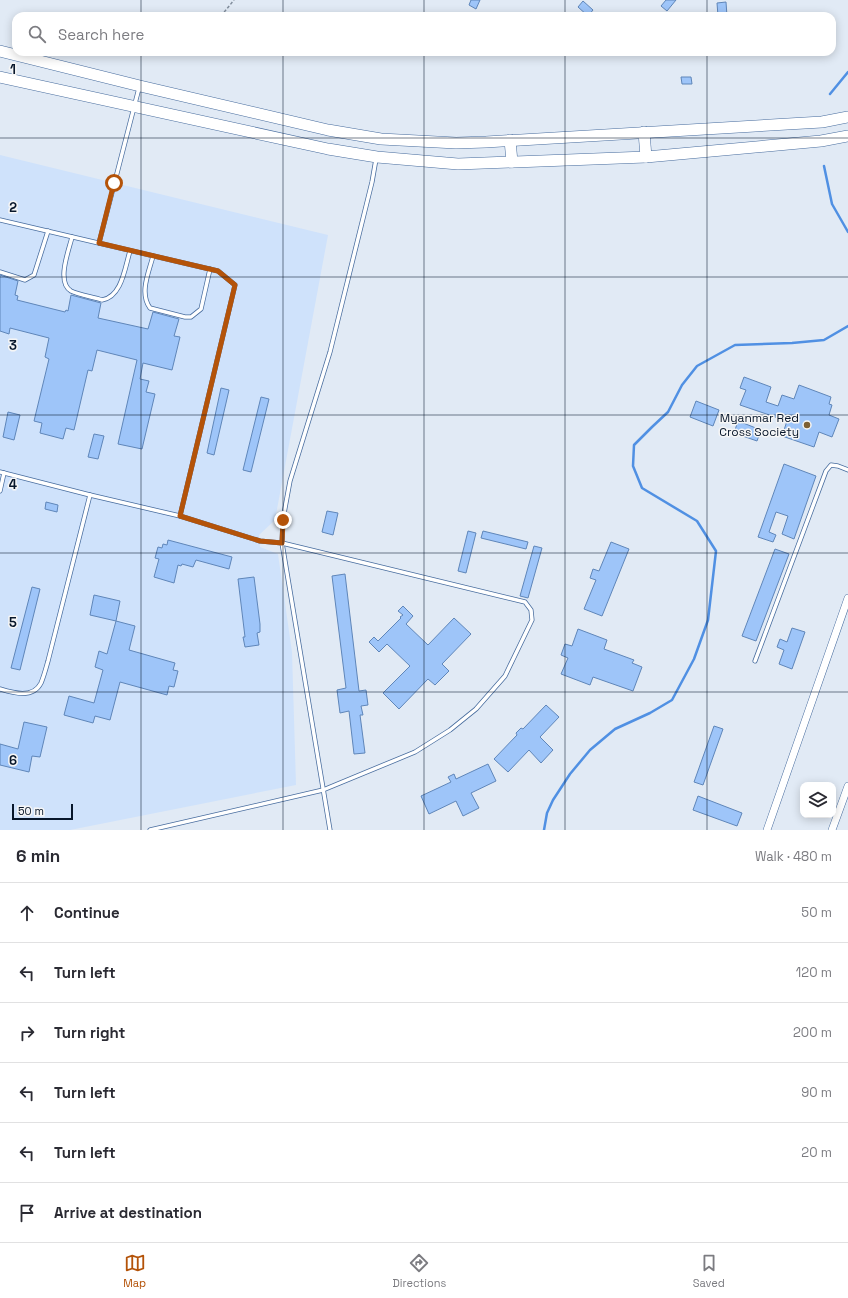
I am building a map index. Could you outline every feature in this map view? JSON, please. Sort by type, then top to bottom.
[{"type":"main road","points":[[0,51],[12,54]]},
{"type":"main road","points":[[20,56],[328,130],[381,139],[456,143],[822,122],[848,117]]},
{"type":"main road","points":[[0,77],[328,149],[377,157],[458,164],[646,156],[821,141],[848,136]]},
{"type":"main road","points":[[644,132],[646,156]]},
{"type":"main road","points":[[510,140],[512,162]]},
{"type":"street","points":[[767,830],[848,598]]},
{"type":"street","points":[[832,830],[848,786]]},
{"type":"lane","points":[[99,243],[140,86]]},
{"type":"lane","points":[[330,830],[282,543],[283,520],[290,481],[330,352],[377,157]]},
{"type":"lane","points":[[0,220],[218,271],[235,285],[180,516]]},
{"type":"lane","points":[[0,272],[25,280],[34,275],[48,231]]},
{"type":"lane","points":[[72,237],[63,274],[66,286],[71,291],[102,300],[107,299],[118,290],[130,251]]},
{"type":"lane","points":[[153,256],[144,294],[147,304],[150,308],[185,317],[191,317],[201,309],[210,269]]},
{"type":"lane","points":[[755,661],[826,471],[831,465],[848,470]]},
{"type":"lane","points":[[0,491],[2,473],[180,516],[260,541],[282,543],[525,602],[531,610],[532,620],[505,676],[476,709],[450,730],[415,752],[323,790],[150,830]]},
{"type":"lane","points":[[0,689],[18,694],[30,693],[41,684],[90,495]]},
{"type":"path","points":[[224,12],[234,0]]},
{"type":"shaded area","points":[[0,155],[328,235],[275,520],[259,535],[260,547],[278,554],[292,652],[296,785],[70,830],[0,830]]},
{"type":"building","points":[[471,0],[480,0],[476,9],[469,5]]},
{"type":"building","points":[[666,0],[676,0],[667,11],[661,6]]},
{"type":"building","points":[[583,1],[593,10],[591,12],[584,12],[578,7]]},
{"type":"building","points":[[726,2],[727,12],[718,12],[717,3]]},
{"type":"building","points":[[681,77],[691,77],[692,84],[682,84]]},
{"type":"building","points":[[0,275],[18,281],[15,295],[18,296],[17,300],[65,312],[66,310],[68,311],[71,295],[101,303],[98,318],[148,329],[153,312],[179,319],[174,336],[180,337],[172,370],[143,363],[140,379],[149,381],[146,392],[155,394],[142,449],[118,444],[137,360],[97,350],[92,371],[88,370],[74,430],[66,428],[63,439],[40,433],[42,423],[34,421],[49,359],[45,357],[49,338],[10,328],[9,334],[0,331]]},
{"type":"building","points":[[744,377],[771,387],[766,402],[778,406],[782,395],[794,399],[799,385],[831,397],[829,404],[832,405],[829,415],[839,419],[832,437],[819,432],[814,447],[782,436],[787,421],[740,405],[746,390],[740,388]]},
{"type":"building","points":[[221,388],[229,390],[214,455],[207,453]]},
{"type":"building","points":[[261,397],[269,399],[251,472],[243,470]]},
{"type":"building","points":[[696,401],[719,410],[713,426],[690,417]]},
{"type":"building","points":[[8,412],[20,415],[14,440],[3,437]]},
{"type":"building","points":[[738,421],[761,430],[757,441],[734,433]]},
{"type":"building","points":[[94,434],[104,436],[98,459],[88,457]]},
{"type":"building","points":[[784,464],[816,476],[794,539],[782,534],[788,516],[776,512],[769,532],[776,535],[773,542],[758,537]]},
{"type":"building","points":[[46,502],[58,505],[57,512],[45,509]]},
{"type":"building","points":[[327,511],[338,513],[333,535],[322,532]]},
{"type":"building","points":[[468,531],[476,533],[466,573],[458,571]]},
{"type":"building","points":[[483,531],[528,542],[526,549],[481,538]]},
{"type":"building","points":[[168,540],[232,557],[229,569],[196,560],[193,567],[182,564],[181,566],[178,565],[174,583],[154,577],[159,559],[155,558],[158,547],[162,548],[163,544],[167,545]]},
{"type":"building","points":[[611,542],[629,549],[602,616],[584,609],[596,580],[590,578],[593,569],[599,571]]},
{"type":"building","points":[[534,546],[542,548],[528,598],[520,596]]},
{"type":"building","points":[[775,549],[789,554],[756,641],[742,636]]},
{"type":"building","points":[[345,574],[359,691],[366,690],[368,705],[361,706],[363,715],[360,715],[365,753],[354,754],[349,711],[340,713],[337,690],[346,688],[332,576]]},
{"type":"building","points":[[254,577],[260,624],[260,632],[257,633],[259,645],[245,647],[238,579]]},
{"type":"building","points":[[32,587],[40,589],[20,670],[11,668]]},
{"type":"building","points":[[94,595],[120,601],[116,621],[90,615]]},
{"type":"building","points":[[403,606],[413,616],[406,624],[428,645],[454,618],[471,634],[442,664],[449,671],[435,685],[428,679],[399,709],[383,693],[410,666],[387,644],[379,652],[369,642],[374,637],[378,641],[401,618],[400,617],[403,615],[398,611]]},
{"type":"building","points":[[116,621],[135,626],[129,650],[175,663],[173,670],[178,671],[174,687],[169,686],[167,695],[120,682],[110,720],[95,716],[93,723],[64,715],[69,696],[94,703],[103,670],[95,667],[99,651],[107,654]]},
{"type":"building","points":[[792,628],[805,632],[792,669],[779,664],[784,650],[777,647],[780,639],[787,642]]},
{"type":"building","points":[[578,629],[607,640],[604,649],[634,660],[632,663],[642,667],[633,691],[593,677],[590,685],[561,674],[568,658],[561,655],[565,644],[572,646]]},
{"type":"building","points":[[546,705],[559,717],[540,737],[553,750],[541,763],[529,750],[508,772],[494,759],[517,735],[516,733],[521,728],[523,729]]},
{"type":"building","points":[[24,722],[47,727],[40,757],[32,756],[29,772],[0,765],[0,744],[18,749]]},
{"type":"building","points":[[714,726],[723,729],[703,785],[694,782]]},
{"type":"building","points":[[488,764],[496,781],[471,793],[479,808],[463,816],[456,801],[429,814],[421,796],[451,782],[448,777],[454,774],[456,779]]},
{"type":"building","points":[[698,796],[742,813],[737,826],[693,810]]},
{"type":"waterway","points":[[830,94],[848,72]]},
{"type":"waterway","points":[[824,166],[832,204],[848,232]]},
{"type":"waterway","points":[[544,830],[547,813],[553,800],[570,774],[590,750],[615,729],[650,713],[672,700],[694,659],[708,620],[716,551],[697,521],[642,488],[633,466],[634,445],[668,412],[682,385],[697,366],[735,345],[792,343],[824,340],[848,326]]},
{"type":"place","name":"Myanmar Red Cross Society","points":[[807,425]]},
{"type":"route","points":[[114,183],[99,243],[218,271],[235,285],[180,516],[260,541],[282,543],[283,520]]}]
